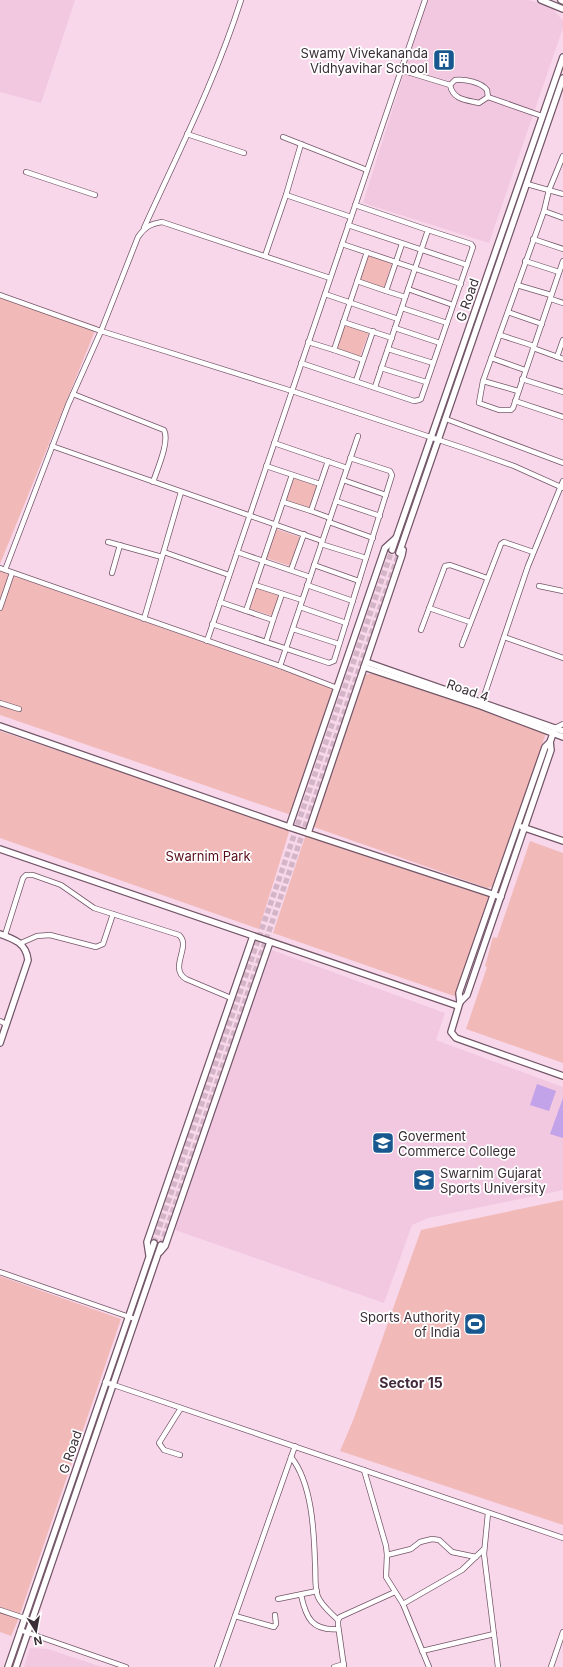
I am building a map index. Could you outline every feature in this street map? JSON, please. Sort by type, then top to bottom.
[{"type":"street","points":[[241,0],[218,63],[144,228],[138,237],[101,331],[73,394],[2,569],[280,666],[337,688]]},
{"type":"street","points":[[206,641],[424,0]]},
{"type":"street","points":[[541,0],[563,9]]},
{"type":"street","name":"G Road","points":[[392,550],[563,57]]},
{"type":"street","points":[[401,70],[450,85]]},
{"type":"street","name":"G Road","points":[[399,553],[563,78]]},
{"type":"street","points":[[450,85],[455,80],[461,79],[479,84],[487,90],[488,97]]},
{"type":"street","points":[[450,85],[451,90],[458,98],[479,103],[488,97]]},
{"type":"street","points":[[488,97],[542,116]]},
{"type":"street","points":[[187,134],[244,153]]},
{"type":"street","points":[[283,137],[367,170]]},
{"type":"street","points":[[265,256],[286,195],[301,144]]},
{"type":"street","points":[[563,156],[561,167],[549,190],[544,211],[483,381],[479,402],[499,410],[508,411],[513,408],[525,370],[560,275],[563,261]]},
{"type":"street","points":[[26,172],[95,195]]},
{"type":"street","points":[[527,184],[563,194]]},
{"type":"street","points":[[286,195],[351,217]]},
{"type":"street","points":[[301,363],[417,401],[420,398],[454,305],[472,250],[472,245],[355,205]]},
{"type":"street","points":[[544,211],[563,218]]},
{"type":"street","points":[[144,228],[151,224],[162,222],[330,278]]},
{"type":"street","points":[[348,225],[467,265]]},
{"type":"street","points":[[375,387],[428,230]]},
{"type":"street","points":[[533,239],[563,249]]},
{"type":"street","points":[[342,244],[461,284]]},
{"type":"street","points":[[386,291],[402,244]]},
{"type":"street","points":[[334,350],[367,252]]},
{"type":"street","points":[[525,262],[560,275]]},
{"type":"street","points":[[357,281],[405,297]]},
{"type":"street","points":[[517,285],[551,297],[563,303]]},
{"type":"street","points":[[408,289],[454,305]]},
{"type":"street","points":[[324,294],[398,318]]},
{"type":"street","points":[[0,295],[101,331],[292,391],[438,440],[514,466],[562,487]]},
{"type":"street","points":[[402,308],[447,323]]},
{"type":"street","points":[[508,312],[542,324]]},
{"type":"street","points":[[343,322],[392,338]]},
{"type":"street","points":[[395,328],[440,343]]},
{"type":"street","points":[[356,381],[373,332]]},
{"type":"street","points":[[500,335],[563,359]]},
{"type":"street","points":[[557,357],[563,340]]},
{"type":"street","points":[[308,342],[363,360]]},
{"type":"street","points":[[388,349],[433,364]]},
{"type":"street","points":[[491,358],[525,370]]},
{"type":"street","points":[[381,368],[426,382]]},
{"type":"street","points":[[522,379],[563,392]]},
{"type":"street","points":[[483,381],[518,391]]},
{"type":"street","points":[[73,394],[164,430],[166,434],[166,441],[153,482]]},
{"type":"street","points":[[515,401],[563,418]]},
{"type":"street","points":[[446,419],[563,463]]},
{"type":"street","points":[[280,666],[358,436]]},
{"type":"street","points":[[274,443],[347,468]]},
{"type":"street","points":[[52,446],[304,534],[366,558]]},
{"type":"street","points":[[212,624],[329,663],[334,661],[392,475],[390,471],[350,458]]},
{"type":"street","points":[[311,511],[328,461]]},
{"type":"street","points":[[266,466],[320,484]]},
{"type":"street","points":[[246,611],[292,475]]},
{"type":"street","points":[[343,480],[386,495]]},
{"type":"street","points":[[482,704],[533,552],[562,487],[563,481]]},
{"type":"street","points":[[144,619],[181,492]]},
{"type":"street","points":[[336,501],[380,516]]},
{"type":"street","points":[[283,502],[311,511],[373,538]]},
{"type":"street","points":[[291,570],[304,534]]},
{"type":"street","points":[[289,827],[385,548],[397,538]]},
{"type":"street","points":[[308,833],[402,555],[403,541]]},
{"type":"street","points":[[108,542],[163,555],[229,575]]},
{"type":"street","points":[[462,645],[499,546],[502,543],[533,552]]},
{"type":"street","points":[[112,573],[120,545]]},
{"type":"street","points":[[237,552],[310,577]]},
{"type":"street","points":[[314,565],[359,581]]},
{"type":"street","points":[[421,630],[445,566],[450,565],[487,578]]},
{"type":"street","points":[[0,608],[12,573]]},
{"type":"street","points":[[255,584],[302,600]]},
{"type":"street","points":[[308,585],[353,600]]},
{"type":"street","points":[[540,586],[563,591]]},
{"type":"street","points":[[266,642],[282,594]]},
{"type":"street","points":[[220,602],[273,620]]},
{"type":"street","points":[[300,607],[346,623]]},
{"type":"street","points":[[429,608],[470,622]]},
{"type":"street","points":[[293,629],[339,644]]},
{"type":"street","points":[[504,637],[563,658]]},
{"type":"street","name":"Road 4","points":[[365,665],[482,704],[554,731],[563,737]]},
{"type":"street","points":[[0,703],[19,709]]},
{"type":"street","points":[[563,724],[554,731],[550,742],[545,747],[459,993],[459,1004],[451,1029],[452,1035],[456,1038],[563,1076]]},
{"type":"street","points":[[0,726],[289,827],[501,897]]},
{"type":"street","name":"Road 4","points":[[554,731],[563,731]]},
{"type":"street","points":[[459,1004],[467,995],[551,750],[550,742]]},
{"type":"street","points":[[518,826],[563,841]]},
{"type":"street","points":[[0,849],[270,942],[459,1004]]},
{"type":"street","points":[[0,1043],[28,960],[27,953],[21,943],[2,934],[23,878],[28,875],[61,885],[94,908],[179,935],[182,938],[183,944],[178,964],[180,974],[186,979],[231,998]]},
{"type":"street","points":[[21,943],[43,934],[96,947],[100,946],[103,944],[113,914]]},
{"type":"street","points":[[149,1255],[147,1242],[253,936]]},
{"type":"street","points":[[157,1257],[165,1246],[270,942]]},
{"type":"street","points":[[0,1021],[6,1024]]},
{"type":"street","name":"G Road","points":[[8,1667],[154,1243]]},
{"type":"street","name":"G Road","points":[[16,1667],[161,1245]]},
{"type":"street","points":[[0,1272],[135,1319]]},
{"type":"street","points":[[105,1382],[563,1538]]},
{"type":"street","points":[[180,1456],[164,1450],[159,1443],[181,1408]]},
{"type":"street","points":[[217,1667],[295,1446]]},
{"type":"street","points":[[291,1457],[300,1468],[312,1519],[317,1591],[322,1604],[338,1620]]},
{"type":"street","points":[[364,1470],[387,1555],[386,1577],[403,1604],[429,1667]]},
{"type":"street","points":[[488,1512],[484,1549],[498,1667]]},
{"type":"street","points":[[387,1555],[411,1549],[420,1542],[432,1539],[439,1540],[452,1552],[476,1557]]},
{"type":"street","points":[[403,1604],[454,1575],[484,1549]]},
{"type":"street","points":[[278,1599],[317,1591]]},
{"type":"street","points":[[334,1667],[344,1666],[338,1629],[338,1620],[340,1616],[395,1592]]},
{"type":"street","points":[[301,1595],[305,1612],[317,1626],[322,1629],[338,1629]]},
{"type":"street","points":[[0,1610],[24,1618]]},
{"type":"street","points":[[235,1616],[274,1627],[276,1624],[275,1615]]},
{"type":"street","points":[[20,1630],[126,1667]]},
{"type":"street","points":[[550,1667],[563,1632]]},
{"type":"street","points":[[422,1651],[494,1634]]},
{"type":"shaded area","points":[[0,0],[75,0],[41,103],[0,92]]},
{"type":"shaded area","points":[[427,0],[529,0],[553,9],[563,21],[563,28],[489,243],[363,203]]},
{"type":"shaded area","name":"Goverment Commerce College","points":[[272,950],[445,1013],[436,1040],[563,1087],[563,1190],[428,1218],[412,1225],[384,1303],[175,1230],[219,1097]]},
{"type":"shaded area","points":[[537,1084],[556,1091],[549,1111],[530,1105]]},
{"type":"shaded area","points":[[563,1098],[563,1138],[550,1134]]},
{"type":"shaded area","points":[[30,1648],[48,1649],[102,1667],[24,1667]]},
{"type":"green space","points":[[368,255],[392,263],[384,288],[360,280]]},
{"type":"green space","points":[[0,294],[97,326],[0,564]]},
{"type":"green space","points":[[345,324],[369,332],[360,357],[336,349]]},
{"type":"green space","points":[[294,478],[317,486],[309,509],[286,500]]},
{"type":"green space","points":[[276,529],[300,537],[290,566],[266,558]]},
{"type":"green space","points":[[0,571],[339,690],[294,816],[0,715]]},
{"type":"green space","points":[[255,587],[279,595],[272,616],[248,608]]},
{"type":"green space","points":[[377,673],[546,733],[495,886],[487,888],[311,826],[360,675]]},
{"type":"green space","name":"Swarnim Park","points":[[0,731],[290,829],[259,929],[0,838]]},
{"type":"green space","points":[[306,834],[491,897],[457,997],[273,933]]},
{"type":"green space","points":[[530,841],[563,853],[563,1063],[466,1029],[487,967],[485,966],[493,937],[497,938]]},
{"type":"green space","name":"Sports Authority of India","points":[[563,1200],[563,1525],[340,1451],[354,1418],[421,1230]]},
{"type":"green space","points":[[0,1276],[121,1319],[18,1620],[11,1636],[0,1632]]},
{"type":"tunnel","points":[[154,1243],[392,550]]},
{"type":"tunnel","points":[[161,1245],[399,553]]},
{"type":"place","name":"Swamy Vivekananda Vidhyavihar School","points":[[444,60]]},
{"type":"place","name":"Goverment Commerce College","points":[[383,1143]]},
{"type":"place","name":"Swarnim Gujarat Sports University","points":[[424,1180]]},
{"type":"place","name":"Sports Authority of India","points":[[475,1324]]},
{"type":"district","name":"Sector 15","points":[[411,1383]]}]
